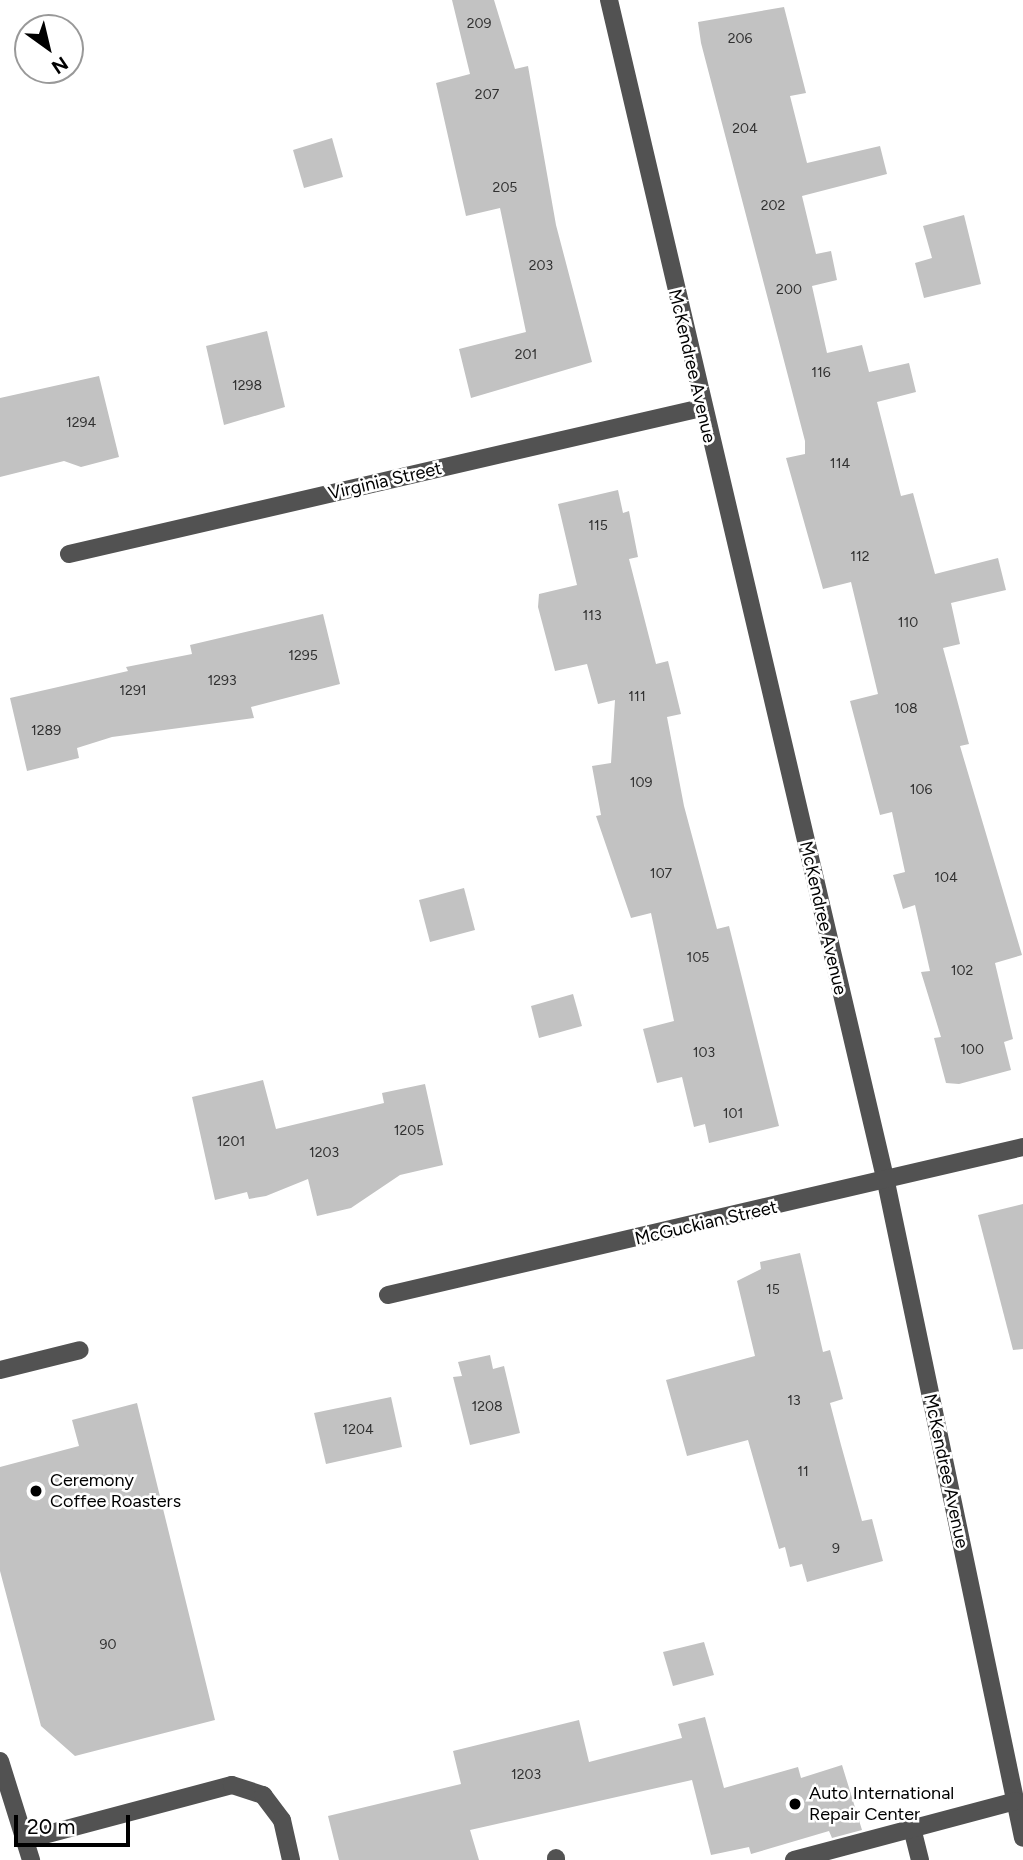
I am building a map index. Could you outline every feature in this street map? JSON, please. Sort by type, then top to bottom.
[{"type":"street","name":"McKendree Avenue","points":[[609,0],[701,408],[886,1182],[1023,1838]]},
{"type":"street","name":"Virginia Street","points":[[69,554],[701,408]]},
{"type":"street","name":"McGuckian Street","points":[[388,1295],[886,1182],[1023,1147]]},
{"type":"street","points":[[0,1370],[80,1350]]},
{"type":"street","points":[[0,1761],[31,1860]]},
{"type":"street","points":[[25,1840],[232,1785],[263,1796],[282,1820],[291,1860]]},
{"type":"street","points":[[794,1860],[1015,1801]]},
{"type":"street","points":[[912,1828],[920,1860]]},
{"type":"building","points":[[452,0],[494,0],[515,69],[528,66],[556,225],[592,362],[471,398],[459,349],[526,332],[500,208],[466,216],[436,83],[470,74]]},
{"type":"building","points":[[784,7],[806,93],[790,96],[807,163],[880,146],[887,174],[802,196],[816,254],[831,251],[837,280],[812,286],[827,353],[862,345],[869,372],[909,363],[916,392],[877,402],[901,496],[913,493],[935,574],[998,558],[1006,590],[951,603],[960,644],[943,648],[969,744],[960,746],[1022,955],[995,963],[1013,1039],[1004,1042],[1011,1070],[959,1084],[946,1083],[934,1038],[941,1037],[921,972],[930,971],[915,905],[903,909],[893,875],[905,872],[892,812],[880,815],[850,701],[878,694],[851,582],[823,589],[786,458],[805,454],[805,441],[701,43],[698,22]]},
{"type":"building","points":[[332,138],[343,177],[304,188],[293,150]]},
{"type":"building","points":[[964,215],[981,284],[924,298],[915,263],[932,258],[923,226]]},
{"type":"building","points":[[267,331],[285,407],[224,425],[206,346]]},
{"type":"building","points":[[99,376],[119,457],[81,467],[64,461],[0,477],[0,398]]},
{"type":"building","points":[[618,490],[623,513],[629,511],[638,557],[629,559],[656,664],[668,661],[681,714],[667,717],[684,806],[717,929],[729,926],[779,1126],[709,1143],[705,1124],[694,1127],[682,1077],[657,1083],[643,1029],[674,1021],[651,913],[631,918],[596,816],[601,815],[592,766],[611,763],[615,700],[598,704],[587,664],[555,671],[538,607],[539,594],[577,585],[558,504]]},
{"type":"building","points":[[323,614],[340,684],[251,707],[254,718],[112,737],[77,748],[79,758],[27,771],[10,698],[128,671],[126,667],[192,654],[190,645]]},
{"type":"building","points":[[464,888],[475,930],[430,942],[419,900]]},
{"type":"building","points":[[573,994],[582,1026],[539,1038],[531,1006]]},
{"type":"building","points":[[263,1080],[276,1129],[384,1103],[382,1093],[425,1084],[443,1165],[400,1175],[351,1208],[317,1216],[308,1179],[266,1196],[249,1199],[247,1192],[215,1200],[192,1097]]},
{"type":"building","points":[[1023,1204],[1023,1349],[1013,1350],[978,1215]]},
{"type":"building","points":[[800,1253],[823,1352],[830,1350],[843,1399],[830,1403],[841,1445],[862,1521],[872,1519],[883,1561],[807,1582],[802,1564],[790,1567],[785,1547],[779,1549],[748,1440],[687,1456],[666,1380],[755,1356],[737,1281],[761,1269],[760,1262]]},
{"type":"building","points":[[490,1355],[493,1369],[504,1366],[520,1433],[470,1445],[453,1377],[462,1376],[458,1362]]},
{"type":"building","points":[[391,1397],[402,1447],[326,1464],[314,1413]]},
{"type":"building","points":[[137,1403],[215,1720],[75,1756],[41,1726],[0,1571],[0,1467],[79,1446],[72,1420]]},
{"type":"building","points":[[704,1642],[714,1675],[673,1686],[663,1652]]},
{"type":"building","points":[[705,1717],[724,1788],[798,1767],[801,1778],[842,1765],[862,1830],[832,1838],[829,1831],[751,1854],[749,1847],[711,1855],[692,1780],[470,1830],[479,1860],[339,1860],[328,1816],[461,1784],[453,1751],[579,1720],[589,1762],[682,1738],[678,1724]]},
{"type":"place","name":"Ceremony Coffee Roasters","points":[[36,1491]]},
{"type":"place","name":"Auto International Repair Center","points":[[795,1804]]}]
